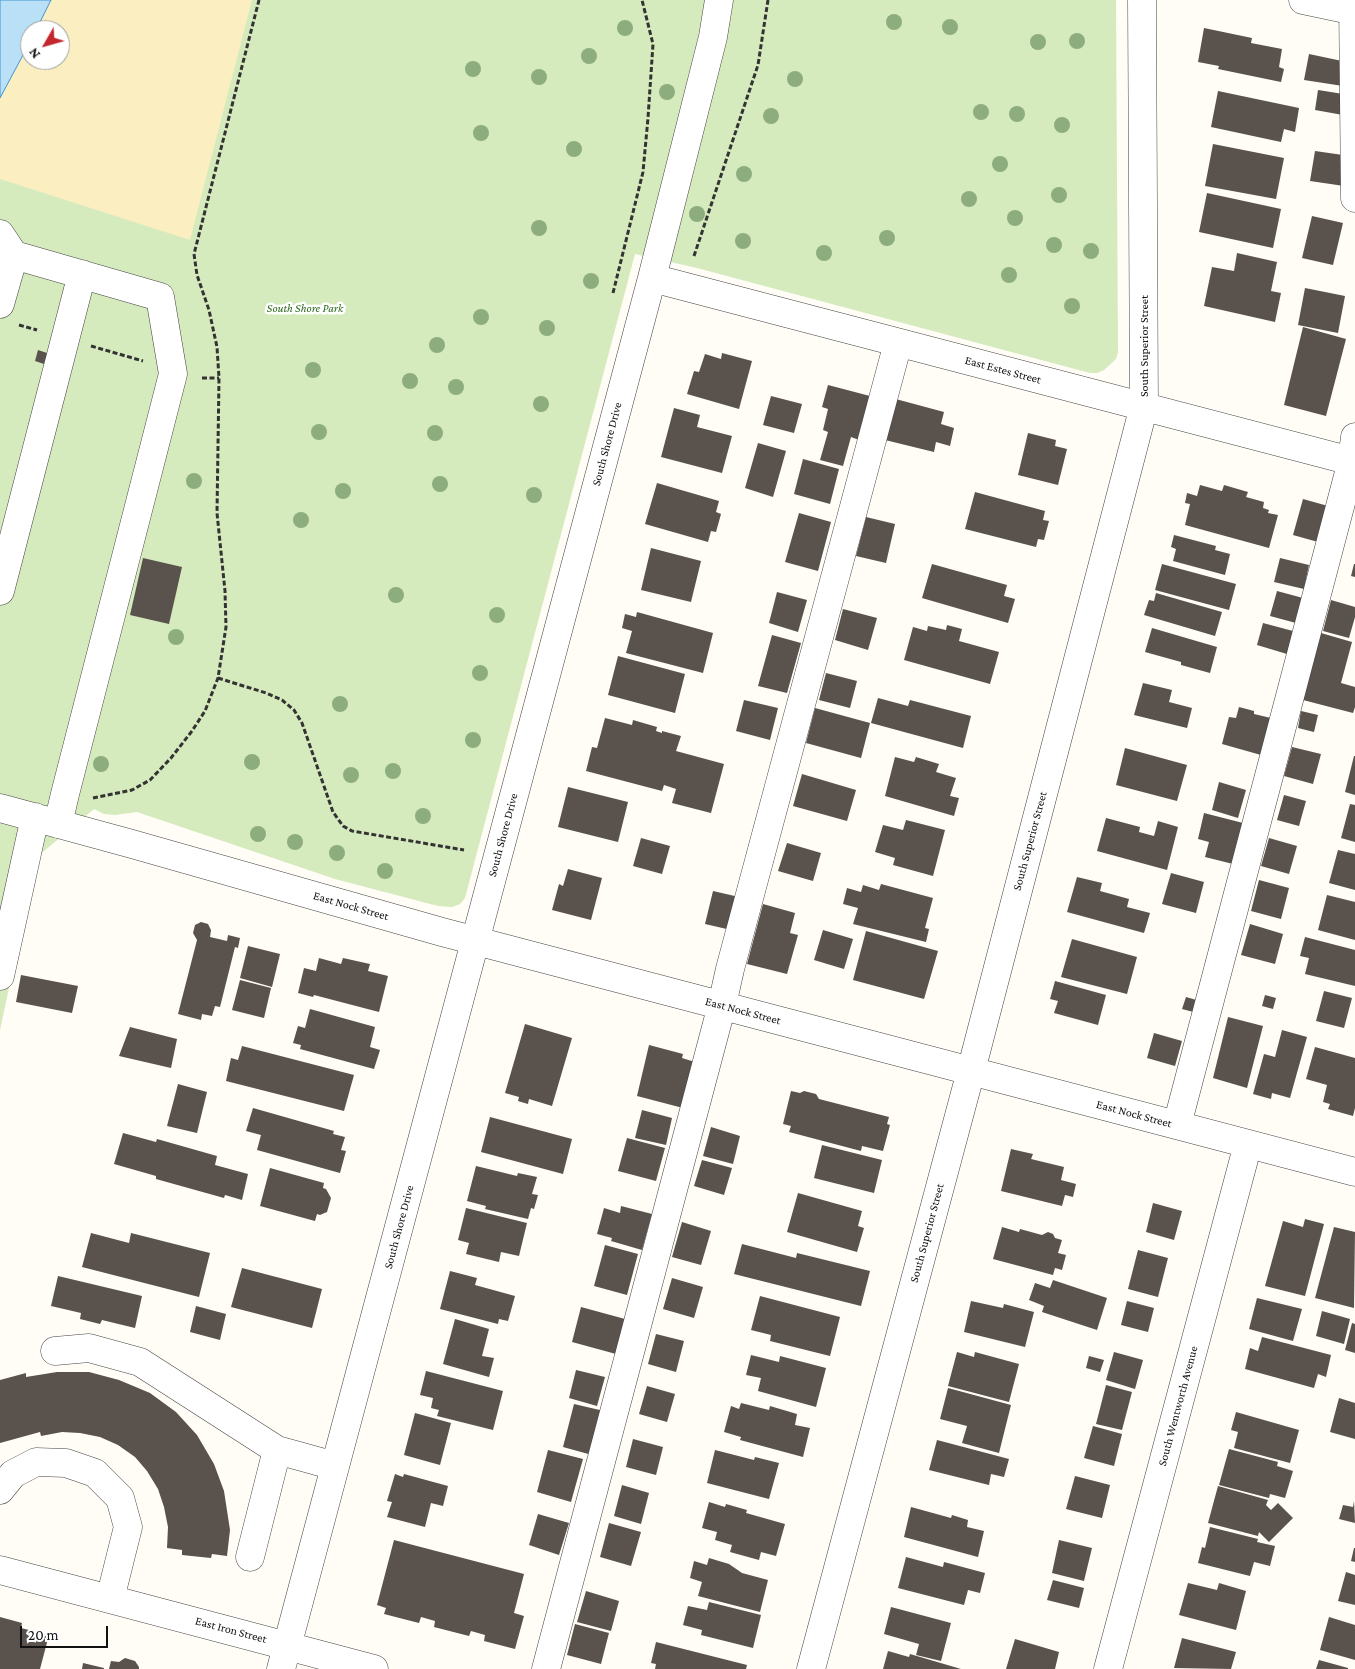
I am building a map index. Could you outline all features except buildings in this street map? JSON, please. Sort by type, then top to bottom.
[{"type":"street","name":"South Shore Drive","points":[[284,1657],[652,278],[713,37],[719,0]]},
{"type":"street","name":"South Superior Street","points":[[811,1669],[971,1071],[1144,406],[1142,0]]},
{"type":"street","points":[[1303,0],[1354,7],[1355,198]]},
{"type":"street","points":[[0,304],[5,250],[160,297],[173,374],[65,794],[47,820],[0,976]]},
{"type":"street","points":[[0,591],[82,274]]},
{"type":"street","name":"East Estes Street","points":[[652,278],[1144,406],[1354,453]]},
{"type":"street","points":[[546,1669],[898,342]]},
{"type":"street","points":[[1177,1125],[1354,453]]},
{"type":"street","name":"East Nock Street","points":[[0,808],[475,940],[1355,1172]]},
{"type":"street","name":"South Wentworth Avenue","points":[[1108,1669],[1248,1144]]},
{"type":"street","points":[[55,1351],[89,1348],[140,1362],[277,1450],[335,1466]]},
{"type":"street","points":[[250,1557],[277,1450]]},
{"type":"street","points":[[0,1490],[13,1474],[36,1462],[66,1463],[95,1473],[120,1498],[128,1526],[110,1599]]},
{"type":"street","name":"East Iron Street","points":[[0,1570],[110,1599],[284,1657],[374,1669]]},
{"type":"path","points":[[65,794],[90,799],[132,790],[150,780],[171,758],[192,731],[205,711],[218,678],[226,627],[225,591],[217,513],[219,378],[217,346],[209,310],[197,276],[194,254],[259,0]]},
{"type":"path","points":[[613,293],[643,172],[652,44],[642,0]]},
{"type":"path","points":[[694,256],[758,65],[768,0]]},
{"type":"path","points":[[19,325],[202,378],[219,378]]},
{"type":"path","points":[[218,678],[266,692],[282,700],[294,710],[302,723],[332,812],[343,826],[352,831],[464,850]]},
{"type":"green space","name":"South Shore Park","points":[[51,0],[1116,0],[1118,352],[1116,359],[1104,370],[1090,373],[697,268],[635,254],[465,898],[460,904],[452,907],[438,906],[335,879],[137,812],[115,815],[104,814],[94,809],[37,857],[0,1030],[0,98],[20,61],[20,70],[70,70],[70,20],[41,20]]},
{"type":"sand","points":[[51,0],[252,0],[190,240],[0,179],[0,98],[20,61],[20,70],[70,70],[70,20],[41,20]]},
{"type":"water","points":[[0,0],[51,0],[41,20],[20,20],[20,61],[0,98]]}]
